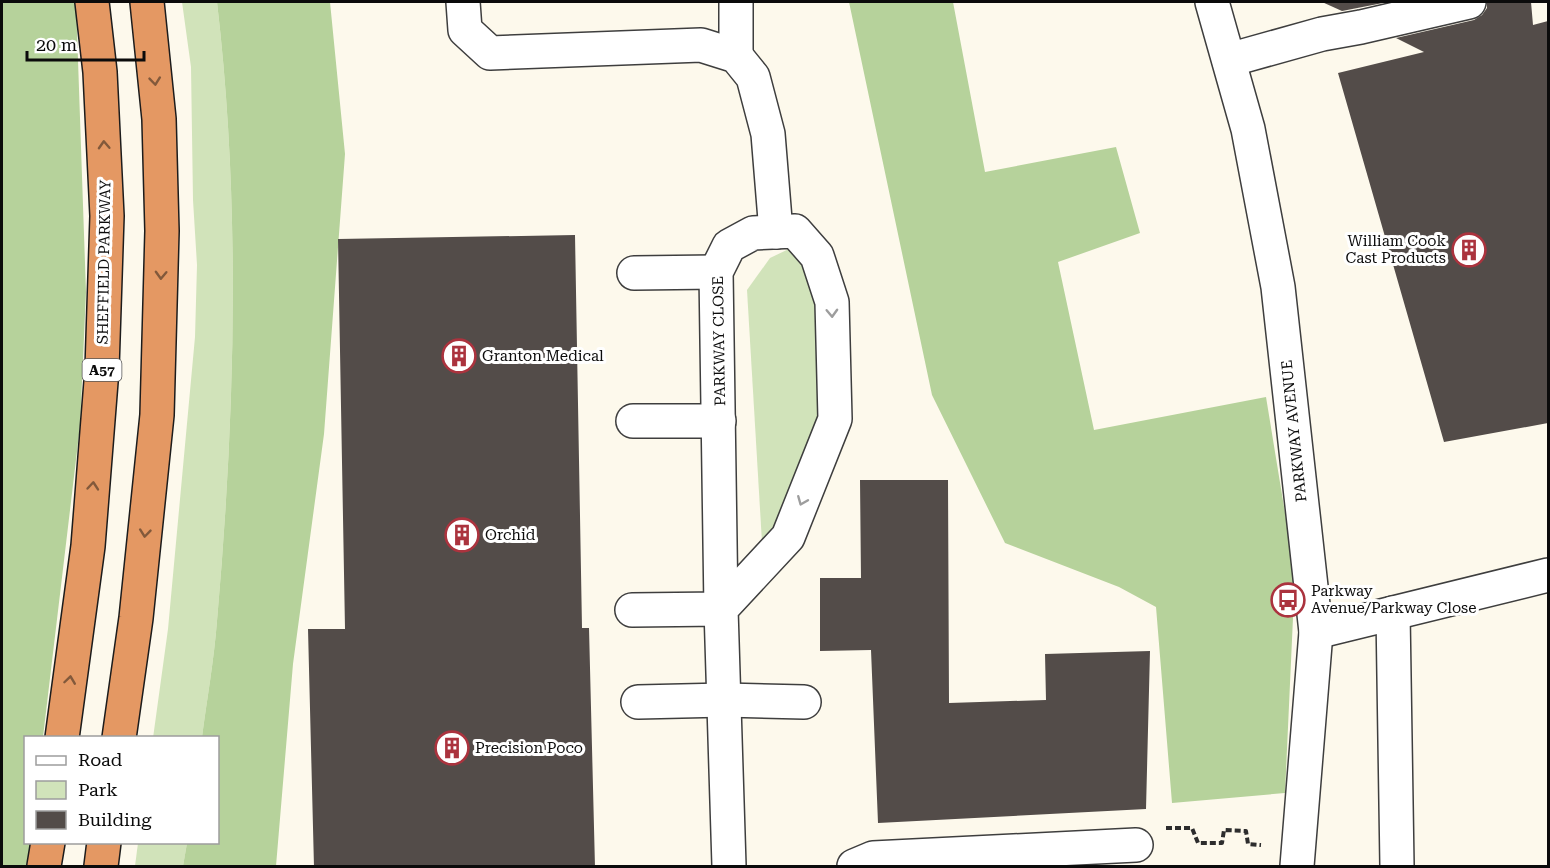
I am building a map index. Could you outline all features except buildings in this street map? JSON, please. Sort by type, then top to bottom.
[{"type":"highway","name":"SHEFFIELD PARKWAY","points":[[62,736],[88,546],[102,369],[107,216],[100,72],[92,2]]},
{"type":"highway","points":[[119,736],[136,618],[157,415],[162,231],[159,119],[147,2]]},
{"type":"highway","points":[[44,867],[48,844]]},
{"type":"highway","points":[[101,867],[104,844]]},
{"type":"street","points":[[464,2],[465,30],[490,53],[701,45],[736,56],[753,77],[768,134],[776,232]]},
{"type":"street","points":[[736,2],[736,56]]},
{"type":"street","name":"PARKWAY AVENUE","points":[[1212,2],[1248,129],[1278,287],[1316,632],[1298,856]]},
{"type":"street","points":[[1228,60],[1322,34],[1469,2]]},
{"type":"street","name":"PARKWAY CLOSE","points":[[721,609],[788,537],[835,419],[832,303],[817,256],[795,231],[753,233],[729,246],[716,272],[721,609],[729,867]]},
{"type":"street","points":[[634,273],[716,272]]},
{"type":"street","points":[[633,421],[720,421]]},
{"type":"street","points":[[1316,632],[1548,575]]},
{"type":"street","points":[[632,610],[721,609]]},
{"type":"street","points":[[1393,613],[1397,867]]},
{"type":"street","points":[[638,702],[725,700],[804,702]]},
{"type":"street","points":[[854,867],[873,858],[1136,845]]},
{"type":"path","points":[[1136,845],[1156,827],[1192,828],[1198,843],[1222,843],[1224,830],[1246,831],[1248,844],[1298,856]]},
{"type":"green space","points":[[2,2],[76,2],[86,292],[80,426],[43,736],[24,736],[24,844],[31,844],[26,866],[2,866]]},
{"type":"green space","points":[[182,2],[217,2],[230,156],[233,311],[228,466],[217,621],[202,736],[153,736],[168,629],[195,337],[197,265],[193,200],[191,67]]},
{"type":"green space","points":[[217,2],[330,2],[345,154],[324,434],[293,664],[276,866],[183,866],[187,844],[219,844],[219,736],[202,736],[217,621],[231,389],[232,234],[225,79]]},
{"type":"green space","points":[[849,2],[953,2],[985,172],[1116,147],[1140,233],[1058,262],[1094,430],[1266,397],[1295,574],[1285,793],[1172,803],[1156,607],[1119,587],[1005,543],[932,395]]},
{"type":"green space","points":[[793,247],[816,261],[830,428],[764,576],[747,290],[770,258]]},
{"type":"green space","points":[[138,844],[187,844],[183,866],[135,866]]},
{"type":"place","name":"William Cook Cast Products","points":[[1469,250]]},
{"type":"place","name":"Granton Medical","points":[[459,356]]},
{"type":"place","name":"Orchid","points":[[462,535]]},
{"type":"place","name":"Parkway Avenue/Parkway Close","points":[[1288,600]]},
{"type":"place","name":"Precision Poco","points":[[452,748]]}]
